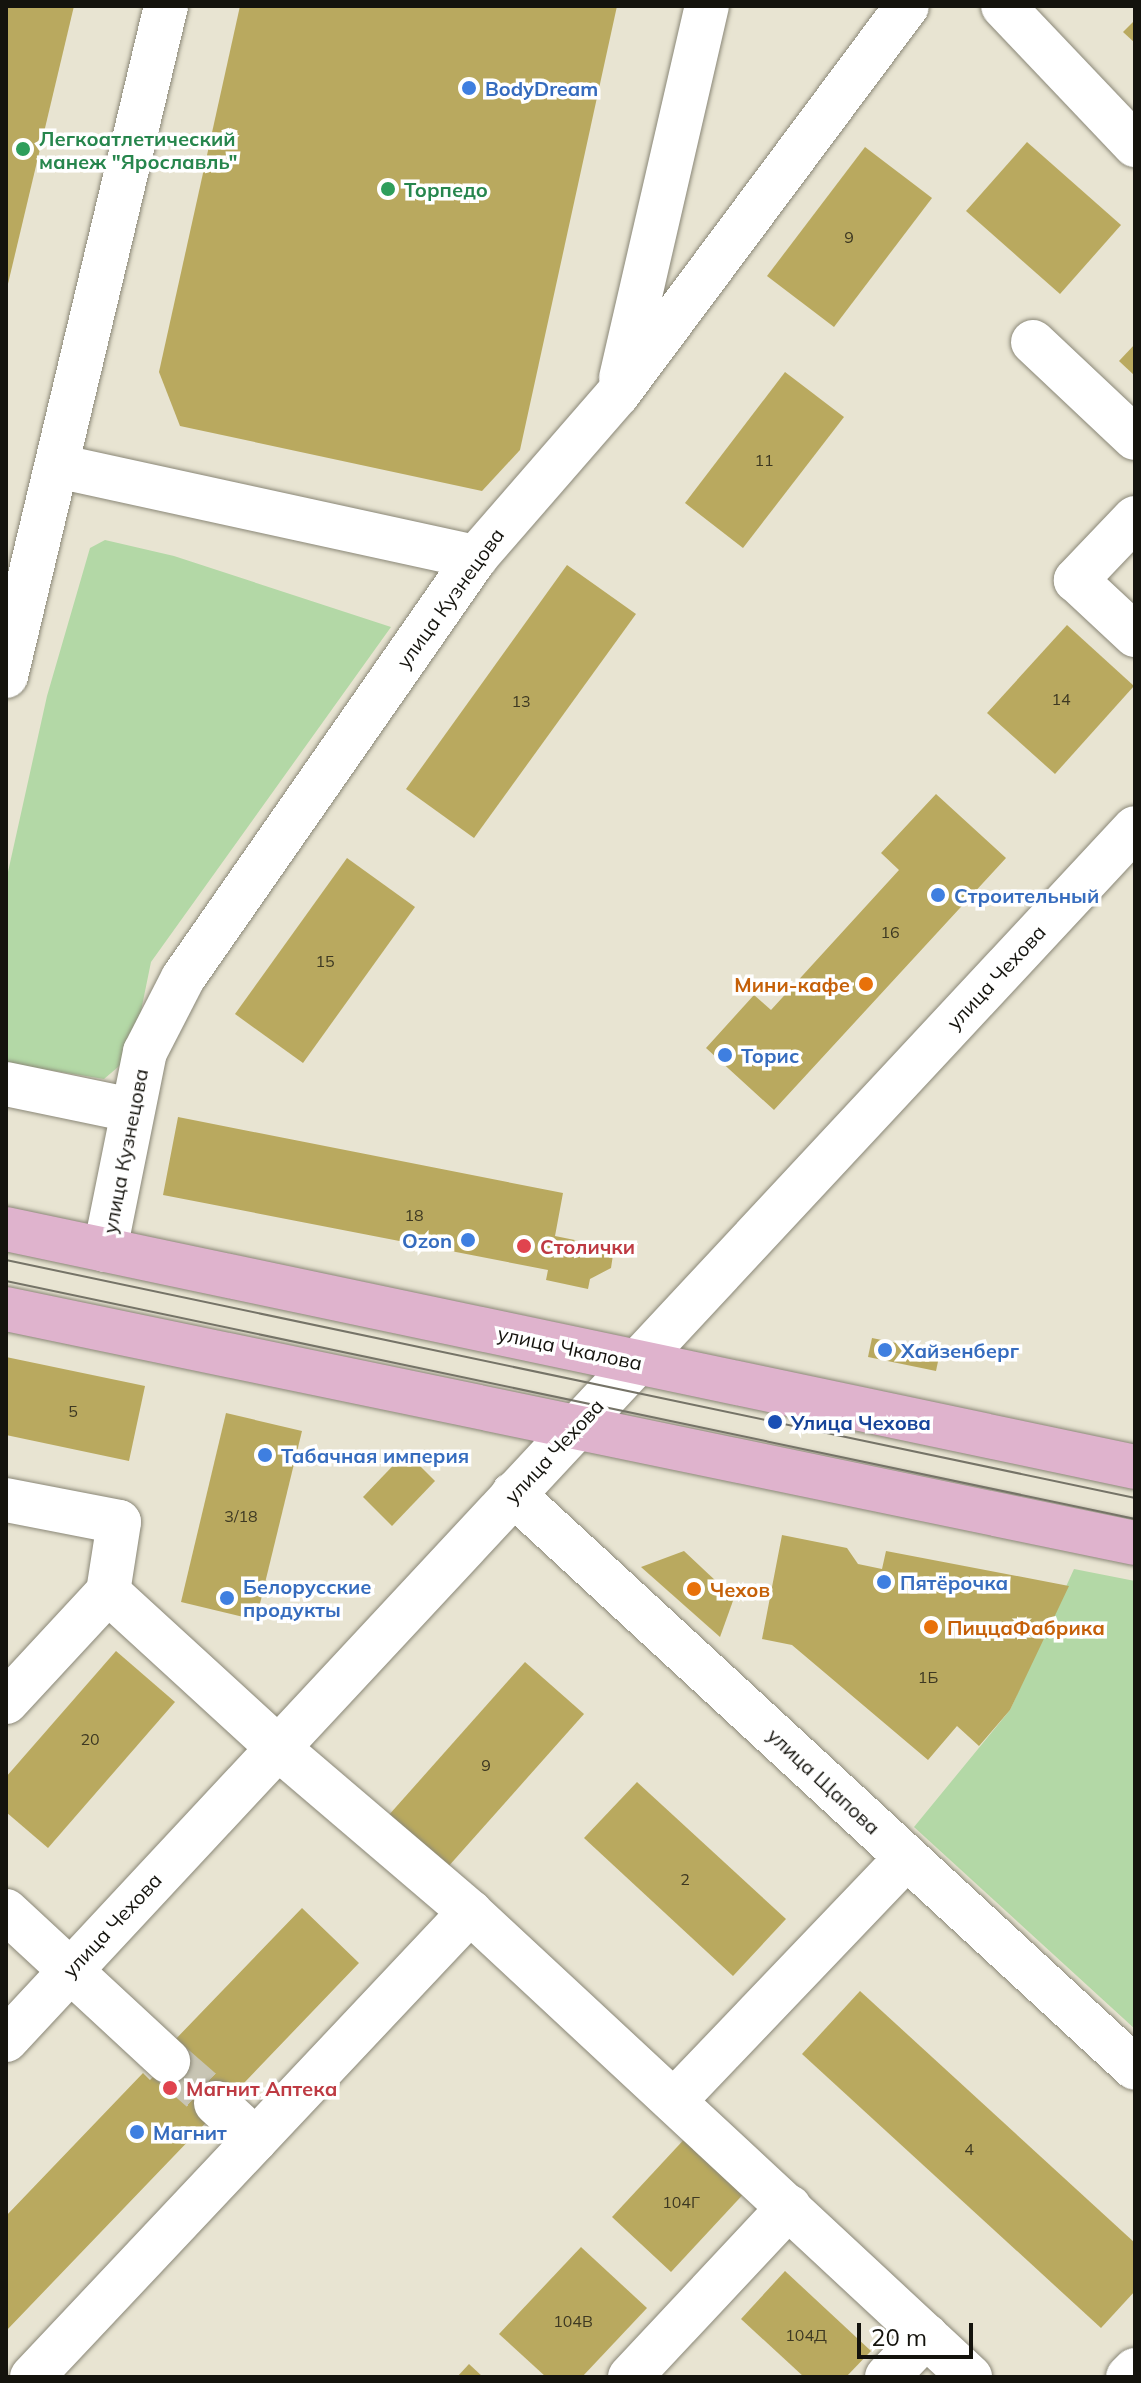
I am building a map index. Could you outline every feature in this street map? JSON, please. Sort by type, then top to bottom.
[{"type":"main road","name":"улица Чкалова","points":[[6,1229],[1135,1467]]},
{"type":"main road","points":[[6,1309],[1135,1543]]},
{"type":"street","points":[[6,676],[166,6]]},
{"type":"street","points":[[617,395],[707,6]]},
{"type":"street","name":"улица Кузнецова","points":[[105,1250],[145,1052],[183,978],[476,557],[617,395],[907,6]]},
{"type":"street","points":[[1003,6],[1135,145]]},
{"type":"street","points":[[1033,342],[1135,438]]},
{"type":"street","points":[[57,466],[476,557]]},
{"type":"street","points":[[1135,518],[1076,580],[1135,635]]},
{"type":"street","name":"улица Чехова","points":[[6,2040],[1135,828]]},
{"type":"street","points":[[6,1084],[132,1110]]},
{"type":"street","name":"улица Щапова","points":[[513,1494],[1135,2068]]},
{"type":"street","points":[[6,1500],[119,1522],[108,1592],[6,1702]]},
{"type":"street","points":[[108,1592],[278,1748],[470,1912],[970,2377]]},
{"type":"street","points":[[674,2101],[907,1857]]},
{"type":"street","points":[[6,1911],[168,2061]]},
{"type":"street","points":[[32,2377],[470,1912]]},
{"type":"street","points":[[216,2103],[256,2140]]},
{"type":"street","points":[[630,2377],[789,2207]]},
{"type":"street","points":[[887,2377],[926,2336]]},
{"type":"street","points":[[1128,2377],[1135,2370]]},
{"type":"green space","points":[[105,540],[174,556],[391,627],[151,962],[132,1055],[104,1079],[6,1063],[6,881],[47,696],[90,548]]},
{"type":"green space","points":[[1074,1569],[1135,1581],[1135,2029],[914,1827],[1010,1710]]},
{"type":"building","name":"Легкоатлетический манеж \"Ярославль\"","points":[[6,6],[74,6],[7,288],[6,287]]},
{"type":"building","name":"Торпедо","points":[[240,6],[617,6],[520,450],[482,491],[180,426],[159,372]]},
{"type":"building","points":[[1135,20],[1135,43],[1123,32]]},
{"type":"building","points":[[1027,142],[1121,225],[1060,294],[966,211]]},
{"type":"building","points":[[865,147],[932,198],[834,327],[767,276]]},
{"type":"building","points":[[1135,344],[1135,376],[1119,361]]},
{"type":"building","points":[[785,372],[844,417],[743,548],[685,503]]},
{"type":"building","points":[[567,565],[636,614],[474,838],[406,789]]},
{"type":"building","points":[[1067,625],[1134,686],[1055,774],[987,713]]},
{"type":"building","points":[[936,794],[1006,858],[774,1110],[706,1048],[754,995],[771,1010],[899,870],[881,853]]},
{"type":"building","points":[[347,858],[415,907],[303,1063],[235,1014]]},
{"type":"building","points":[[178,1117],[563,1193],[555,1236],[614,1248],[611,1268],[590,1279],[588,1289],[546,1280],[548,1270],[163,1195]]},
{"type":"building","points":[[872,1338],[940,1352],[936,1371],[868,1357]]},
{"type":"building","points":[[6,1357],[145,1386],[129,1461],[6,1435]]},
{"type":"building","points":[[226,1413],[302,1431],[256,1620],[181,1602]]},
{"type":"building","points":[[406,1452],[435,1481],[392,1526],[363,1497]]},
{"type":"building","points":[[782,1535],[847,1548],[858,1564],[882,1569],[886,1551],[1069,1586],[1010,1710],[979,1746],[957,1726],[928,1760],[792,1645],[762,1639]]},
{"type":"building","points":[[684,1551],[734,1598],[720,1637],[641,1567]]},
{"type":"building","points":[[116,1651],[175,1702],[48,1848],[6,1812],[6,1777]]},
{"type":"building","points":[[525,1662],[584,1714],[447,1868],[388,1816]]},
{"type":"building","points":[[637,1782],[786,1919],[733,1976],[584,1838]]},
{"type":"building","points":[[302,1908],[359,1963],[6,2331],[6,2216],[143,2073],[150,2080],[178,2051],[171,2044]]},
{"type":"building","points":[[860,1991],[1135,2243],[1135,2291],[1101,2328],[802,2054]]},
{"type":"building","points":[[690,2133],[749,2188],[671,2272],[612,2217]]},
{"type":"building","points":[[581,2247],[647,2308],[582,2377],[546,2377],[499,2334]]},
{"type":"building","points":[[785,2271],[871,2351],[846,2377],[804,2377],[741,2319]]},
{"type":"building","points":[[469,2364],[483,2377],[457,2377]]},
{"type":"tunnel","points":[[168,2061],[216,2103]]},
{"type":"tram line","points":[[6,1260],[1135,1498]]},
{"type":"tram line","points":[[6,1281],[1135,1519]]},
{"type":"place","name":"BodyDream","points":[[469,88]]},
{"type":"place","name":"Легкоатлетический манеж \"Ярославль\"","points":[[23,149]]},
{"type":"place","name":"Торпедо","points":[[388,189]]},
{"type":"place","name":"Строительный","points":[[938,895]]},
{"type":"place","name":"Мини-кафе","points":[[866,984]]},
{"type":"place","name":"Торис","points":[[725,1055]]},
{"type":"place","name":"Ozon","points":[[468,1240]]},
{"type":"place","name":"Столички","points":[[524,1246]]},
{"type":"place","name":"Хайзенберг","points":[[885,1350]]},
{"type":"place","name":"Улица Чехова","points":[[775,1422]]},
{"type":"place","name":"Табачная империя","points":[[265,1455]]},
{"type":"place","name":"Пятёрочка","points":[[884,1582]]},
{"type":"place","name":"Чехов","points":[[694,1589]]},
{"type":"place","name":"Белорусские продукты","points":[[227,1598]]},
{"type":"place","name":"ПиццаФабрика","points":[[931,1627]]},
{"type":"place","name":"Магнит Аптека","points":[[170,2088]]},
{"type":"place","name":"Магнит","points":[[137,2132]]}]
